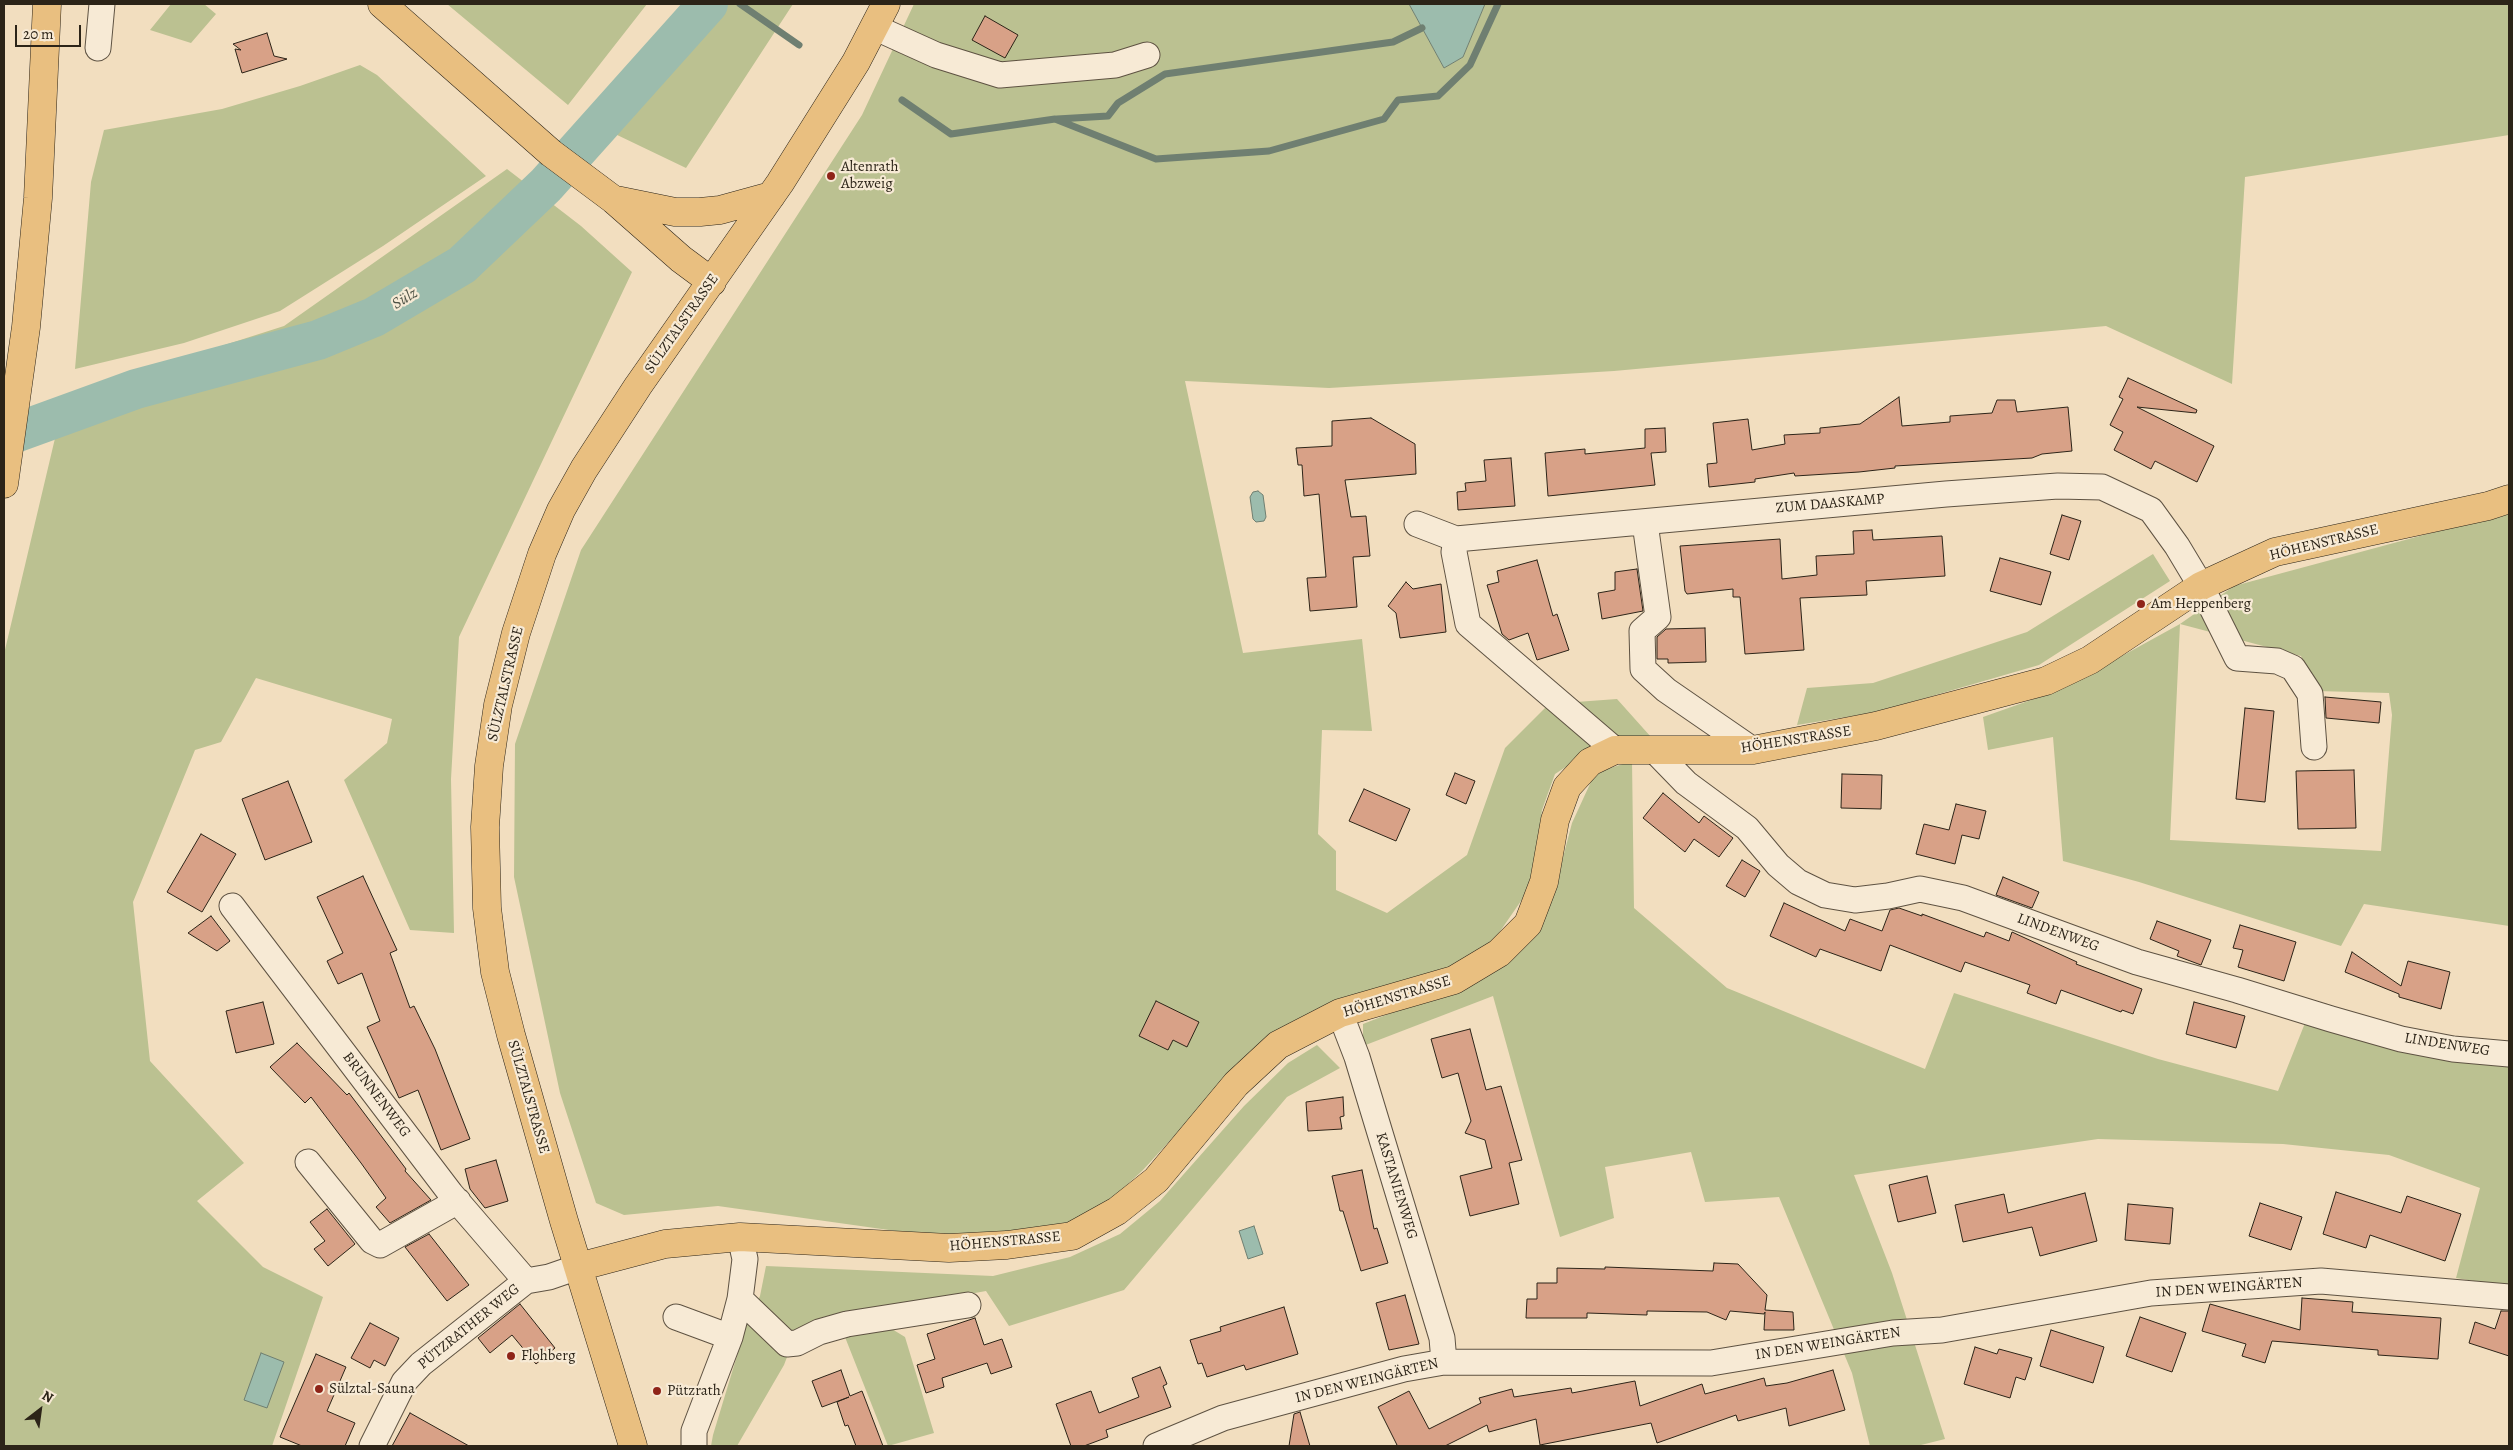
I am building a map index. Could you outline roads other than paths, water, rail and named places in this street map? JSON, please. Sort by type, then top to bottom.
[{"type":"main road","points":[[4,484],[26,327],[38,198],[47,4]]},
{"type":"main road","points":[[386,8],[509,118],[589,183],[614,200],[681,259],[712,282]]},
{"type":"main road","name":"SÜLZTALSTRASSE","points":[[633,1446],[510,1035],[495,972],[487,908],[485,827],[488,766],[498,705],[516,633],[542,554],[561,510],[584,469],[638,386],[771,196],[856,62],[880,15]]},
{"type":"main road","points":[[614,200],[675,212],[700,212],[720,210],[771,196]]},
{"type":"main road","name":"HÖHENSTRASSE","points":[[578,1267],[665,1244],[740,1237],[949,1248],[1007,1245],[1072,1236],[1117,1212],[1156,1180],[1236,1084],[1278,1045],[1340,1013],[1454,980],[1499,953],[1528,924],[1544,882],[1555,820],[1567,787],[1590,762],[1614,750],[1753,750],[1876,726],[2046,681],[2090,660],[2201,586],[2275,552],[2488,506],[2509,499]]},
{"type":"street","points":[[98,48],[102,4]]},
{"type":"street","points":[[880,15],[936,55],[1000,75],[1115,65],[1147,55]]},
{"type":"street","name":"ZUM DAASKAMP","points":[[1417,524],[1456,539],[1946,494],[2058,486],[2102,487],[2151,510],[2177,546],[2201,586],[2236,658],[2286,663],[2298,675],[2310,694],[2314,747]]},
{"type":"street","points":[[1644,522],[1658,618],[1642,631],[1643,669],[1666,690],[1753,750]]},
{"type":"street","points":[[1456,539],[1454,552],[1468,624],[1614,750]]},
{"type":"street","name":"LINDENWEG","points":[[1654,750],[1686,783],[1748,828],[1778,865],[1798,882],[1825,895],[1855,900],[1888,896],[1920,889],[1963,898],[2137,962],[2330,1019],[2401,1039],[2453,1048],[2509,1054]]},
{"type":"street","name":"BRUNNENWEG","points":[[232,906],[261,927],[458,1201],[526,1280]]},
{"type":"street","name":"KASTANIENWEG","points":[[1340,1013],[1357,1057],[1442,1338],[1444,1362]]},
{"type":"street","points":[[308,1162],[372,1241],[380,1245],[387,1243],[458,1201]]},
{"type":"street","points":[[694,1446],[694,1432],[730,1337],[740,1299],[745,1259],[740,1237]]},
{"type":"street","name":"PÜTZRATHER WEG","points":[[372,1446],[404,1382],[421,1364],[526,1280],[549,1277],[578,1267]]},
{"type":"street","name":"IN DEN WEINGÄRTEN","points":[[1156,1446],[1223,1418],[1404,1369],[1444,1362],[1711,1362],[1893,1334],[1942,1330],[2151,1293],[2321,1281],[2509,1297]]},
{"type":"street","points":[[740,1299],[787,1344],[797,1344],[819,1332],[847,1324],[968,1304]]},
{"type":"street","points":[[676,1317],[730,1337]]},
{"type":"waterway","name":"Sülz","points":[[4,437],[136,389],[318,340],[374,317],[462,265],[546,185],[708,4]]},
{"type":"waterway","points":[[740,4],[799,45]]},
{"type":"waterway","points":[[902,100],[951,134],[1055,119],[1156,159],[1269,151],[1384,119],[1398,100],[1438,96],[1470,65],[1498,4]]},
{"type":"waterway","points":[[1057,119],[1108,116],[1118,103],[1165,74],[1393,42],[1422,28]]},
{"type":"place","name":"Altenrath Abzweig","points":[[831,176]]},
{"type":"place","name":"Am Heppenberg","points":[[2141,604]]},
{"type":"place","name":"Flohberg","points":[[511,1356]]},
{"type":"place","name":"Sülztal-Sauna","points":[[319,1389]]},
{"type":"place","name":"Pützrath","points":[[657,1391]]}]
